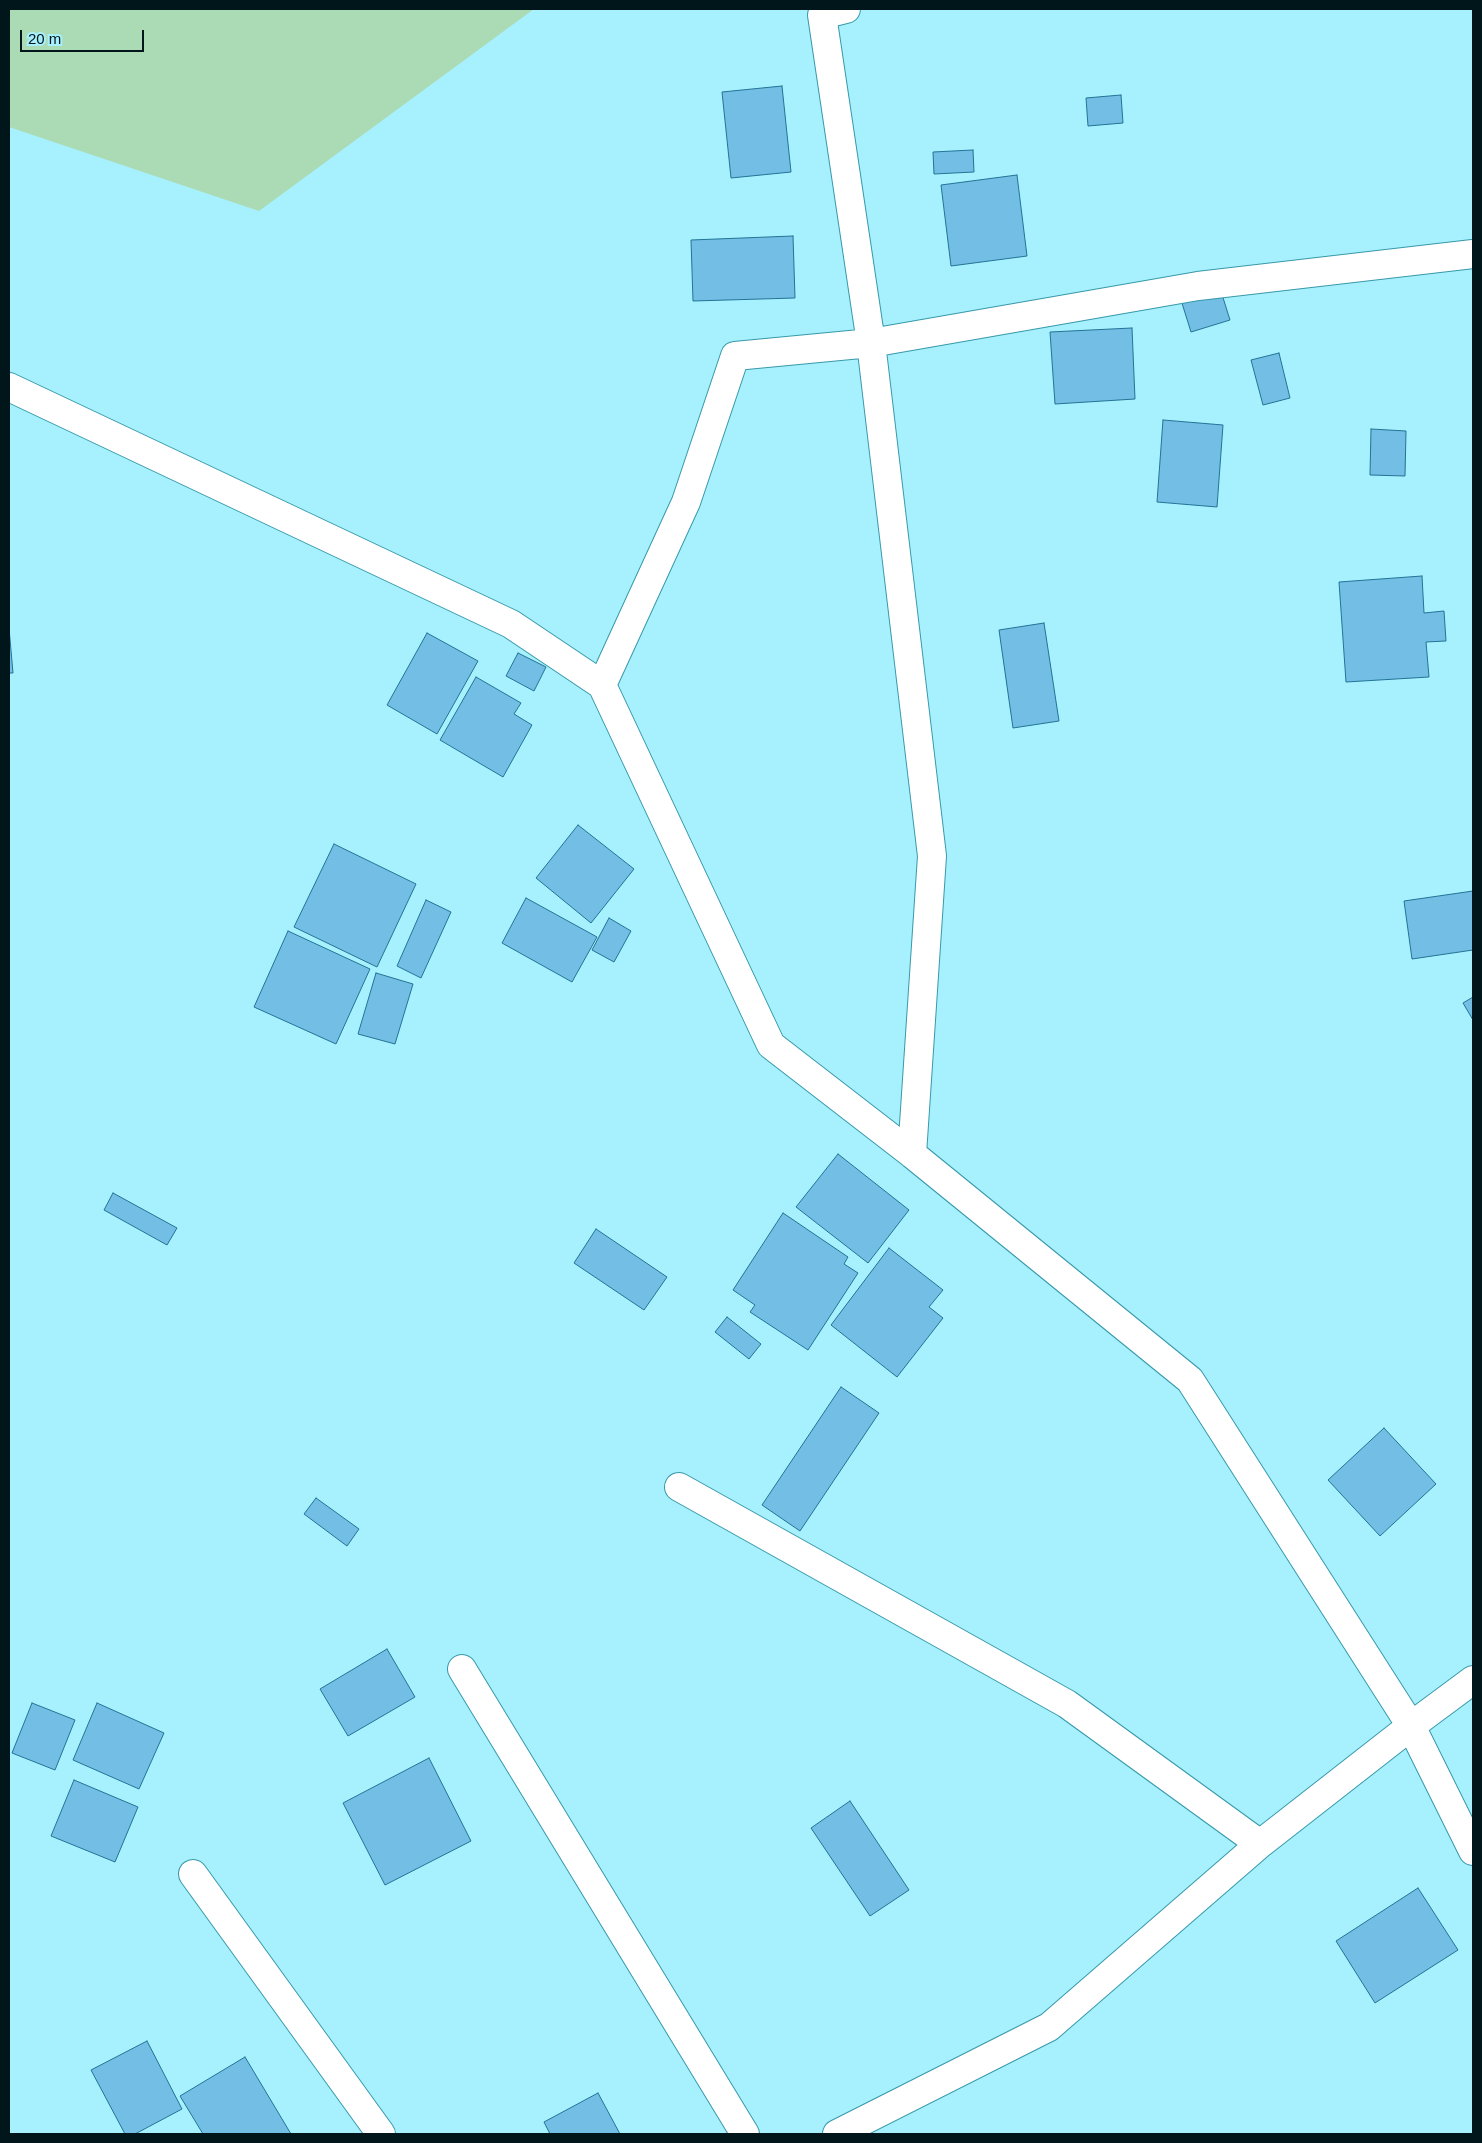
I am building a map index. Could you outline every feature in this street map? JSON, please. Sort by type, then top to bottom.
[{"type":"street","points":[[846,9],[822,15],[871,343],[932,856],[912,1154]]},
{"type":"street","points":[[602,685],[686,502],[735,356],[871,343],[1198,286],[1473,254]]},
{"type":"street","points":[[9,387],[511,624],[602,685],[771,1045],[912,1154],[1190,1380],[1411,1726],[1473,1851]]},
{"type":"street","points":[[679,1488],[1067,1704],[1260,1844]]},
{"type":"street","points":[[462,1669],[745,2134]]},
{"type":"street","points":[[838,2134],[1049,2027],[1260,1844],[1473,1680]]},
{"type":"street","points":[[193,1874],[381,2134]]},
{"type":"green space","points":[[9,9],[534,9],[259,211],[9,127]]},
{"type":"building","points":[[782,86],[791,172],[731,178],[722,92]]},
{"type":"building","points":[[1121,95],[1123,123],[1088,126],[1086,98]]},
{"type":"building","points":[[973,150],[974,172],[934,174],[933,152]]},
{"type":"building","points":[[1017,175],[1027,256],[951,266],[941,185]]},
{"type":"building","points":[[793,236],[795,298],[693,301],[691,240]]},
{"type":"building","points":[[1220,288],[1230,320],[1191,332],[1181,300]]},
{"type":"building","points":[[1132,328],[1135,399],[1055,404],[1050,332]]},
{"type":"building","points":[[1279,353],[1290,398],[1263,405],[1251,360]]},
{"type":"building","points":[[1163,420],[1223,425],[1217,507],[1157,502]]},
{"type":"building","points":[[1371,429],[1406,431],[1405,476],[1370,475]]},
{"type":"building","points":[[1422,576],[1424,613],[1444,611],[1446,641],[1426,642],[1429,677],[1346,682],[1339,582]]},
{"type":"building","points":[[1044,623],[1059,721],[1013,728],[999,630]]},
{"type":"building","points":[[9,628],[13,673],[9,673]]},
{"type":"building","points":[[427,633],[478,661],[437,734],[387,705]]},
{"type":"building","points":[[518,653],[546,667],[534,691],[506,676]]},
{"type":"building","points":[[476,677],[521,703],[514,714],[532,725],[503,777],[440,740]]},
{"type":"building","points":[[578,825],[634,869],[591,923],[536,878]]},
{"type":"building","points":[[334,844],[416,884],[377,967],[294,927]]},
{"type":"building","points":[[1473,891],[1473,950],[1412,959],[1404,901]]},
{"type":"building","points":[[526,898],[597,937],[572,982],[502,943]]},
{"type":"building","points":[[426,900],[451,912],[421,978],[397,966]]},
{"type":"building","points":[[609,918],[631,931],[614,962],[592,950]]},
{"type":"building","points":[[288,931],[370,969],[336,1044],[254,1007]]},
{"type":"building","points":[[376,973],[413,984],[395,1044],[358,1034]]},
{"type":"building","points":[[1473,997],[1473,1020],[1463,1003]]},
{"type":"building","points":[[838,1154],[909,1210],[868,1263],[796,1207]]},
{"type":"building","points":[[113,1193],[177,1228],[167,1245],[104,1210]]},
{"type":"building","points":[[783,1213],[848,1257],[844,1264],[858,1273],[808,1350],[750,1312],[755,1305],[733,1290]]},
{"type":"building","points":[[596,1229],[667,1277],[644,1310],[574,1263]]},
{"type":"building","points":[[889,1248],[943,1290],[929,1307],[943,1318],[897,1377],[831,1325]]},
{"type":"building","points":[[727,1317],[761,1344],[749,1359],[715,1332]]},
{"type":"building","points":[[841,1387],[879,1413],[800,1531],[762,1505]]},
{"type":"building","points":[[1384,1428],[1436,1484],[1380,1536],[1328,1480]]},
{"type":"building","points":[[316,1498],[359,1529],[347,1546],[304,1514]]},
{"type":"building","points":[[387,1649],[415,1697],[348,1736],[320,1689]]},
{"type":"building","points":[[32,1703],[75,1720],[55,1770],[12,1753]]},
{"type":"building","points":[[97,1703],[164,1733],[139,1789],[73,1760]]},
{"type":"building","points":[[429,1758],[471,1841],[385,1885],[343,1803]]},
{"type":"building","points":[[74,1780],[138,1807],[115,1862],[51,1836]]},
{"type":"building","points":[[850,1801],[909,1890],[870,1916],[811,1828]]},
{"type":"building","points":[[1418,1888],[1458,1950],[1375,2003],[1336,1941]]},
{"type":"building","points":[[147,2041],[182,2109],[135,2134],[125,2134],[91,2070]]},
{"type":"building","points":[[245,2057],[291,2134],[203,2134],[180,2096]]},
{"type":"building","points":[[598,2093],[620,2134],[550,2134],[544,2122]]}]
